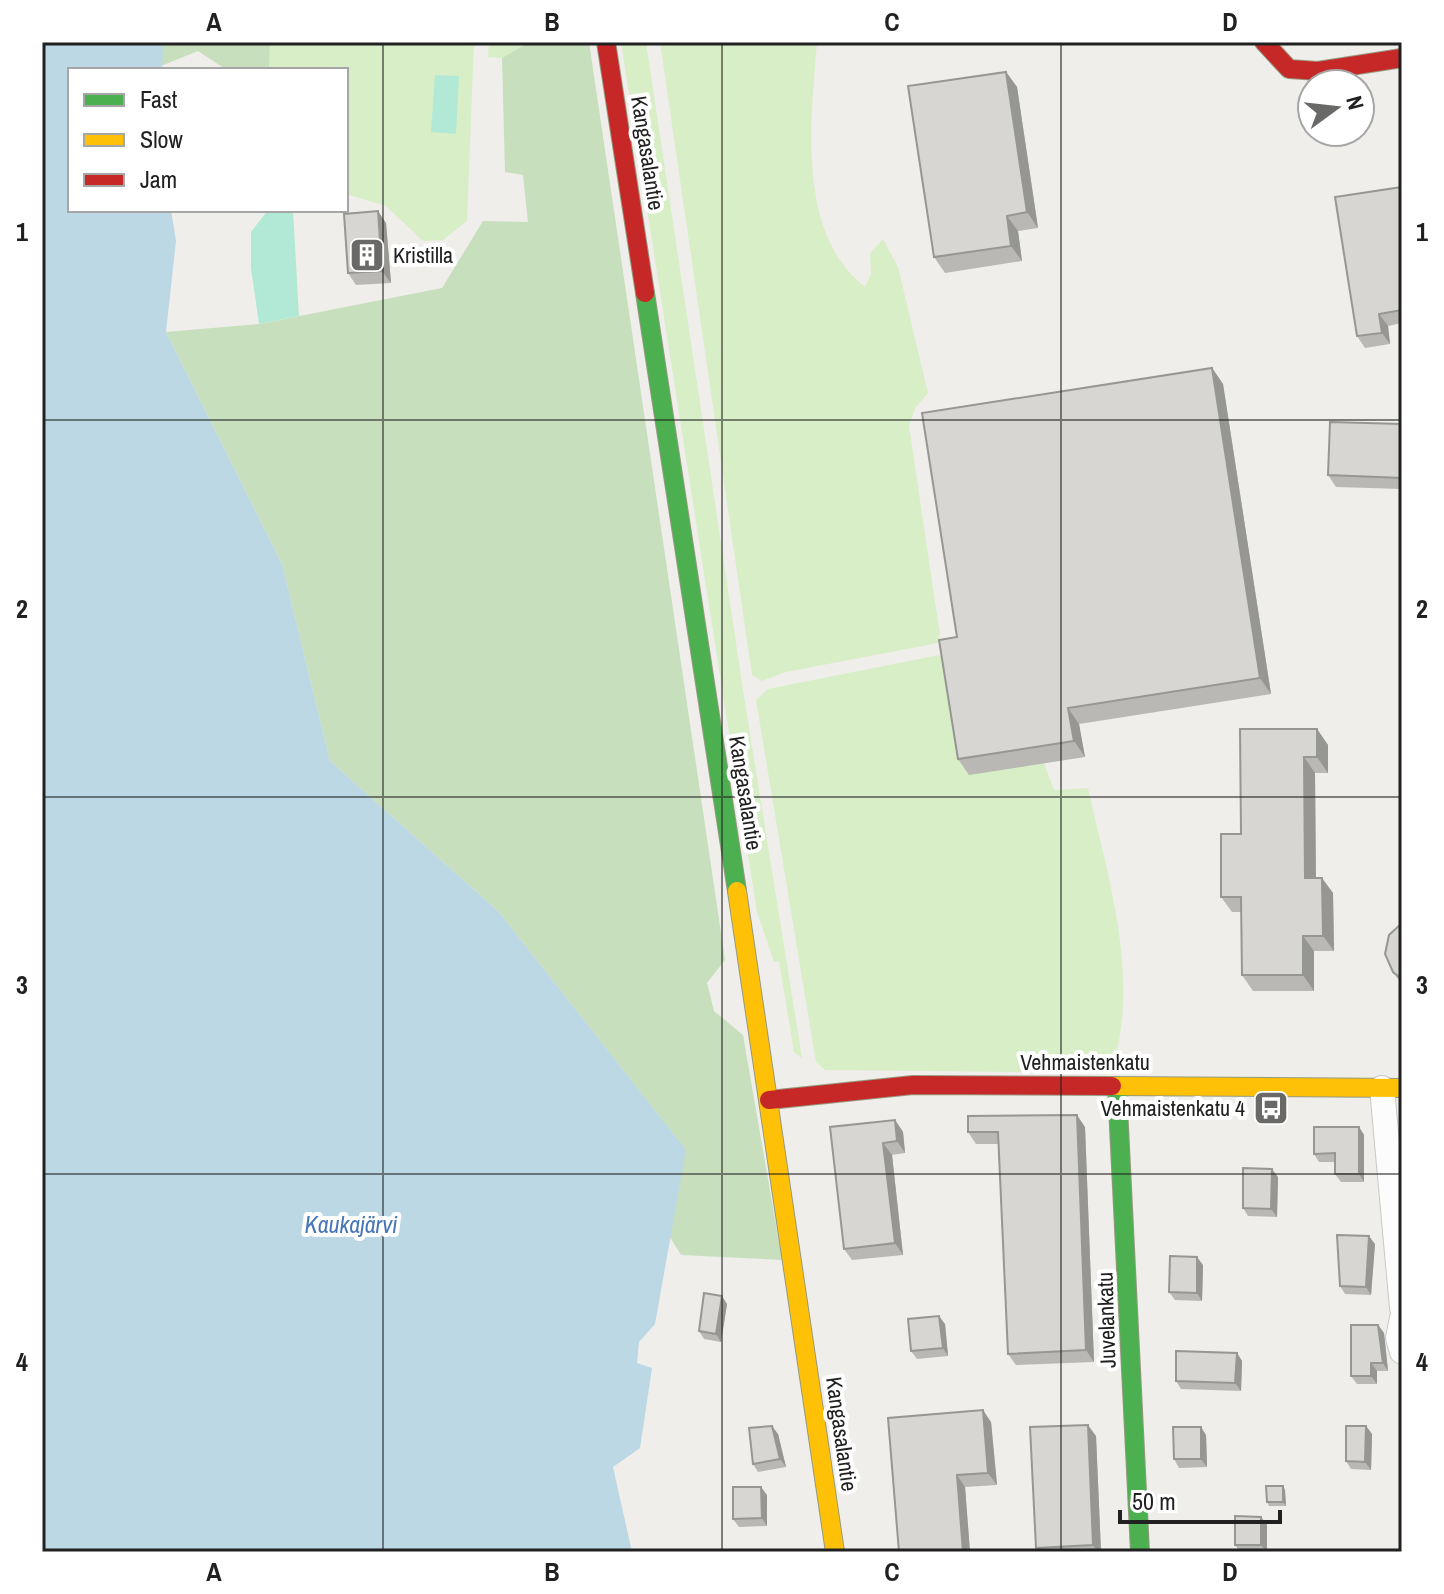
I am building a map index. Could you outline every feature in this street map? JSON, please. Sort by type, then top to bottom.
[{"type":"main road","name":"Kangasalantie","points":[[606,42],[769,1100],[835,1552]]},
{"type":"main road","points":[[1264,42],[1289,69],[1318,71],[1402,58]]},
{"type":"main road","name":"Vehmaistenkatu","points":[[769,1100],[913,1085],[1392,1088]]},
{"type":"main road","name":"Juvelankatu","points":[[1117,1086],[1140,1552]]},
{"type":"street","points":[[1392,1088],[1402,1308]]},
{"type":"street","points":[[1402,1318],[1398,1338],[1402,1352]]},
{"type":"green space","points":[[163,42],[270,42],[269,68],[224,68],[198,51],[161,66]]},
{"type":"green space","points":[[270,42],[474,42],[467,221],[443,240],[423,241],[386,206],[348,195],[348,68],[269,68]]},
{"type":"green space","points":[[489,42],[529,42],[502,58],[488,57]]},
{"type":"green space","points":[[529,42],[589,42],[725,960],[707,983],[714,1011],[743,1035],[782,1260],[681,1255],[670,1237],[685,1149],[499,912],[330,761],[282,564],[166,332],[259,324],[442,288],[483,221],[528,222],[523,175],[505,172],[502,58]]},
{"type":"green space","points":[[621,42],[646,42],[743,690],[802,1058],[794,1052],[779,961],[774,962],[757,912]]},
{"type":"green space","points":[[660,42],[817,42],[811,140],[818,206],[828,237],[843,264],[865,287],[871,274],[870,253],[883,239],[898,267],[928,393],[915,408],[909,426],[940,635],[938,643],[786,672],[762,681],[752,675]]},
{"type":"green space","points":[[435,75],[459,76],[456,134],[431,132]]},
{"type":"green space","points":[[266,212],[293,212],[299,316],[259,324],[251,268],[251,232]]},
{"type":"green space","points":[[939,655],[1044,763],[1054,790],[1088,788],[1112,892],[1122,962],[1120,1032],[1113,1066],[1101,1073],[825,1070],[816,1062],[756,700],[768,689]]},
{"type":"water","name":"Kaukajärvi","points":[[42,42],[163,42],[162,68],[68,68],[68,212],[171,212],[176,241],[166,332],[282,564],[330,761],[499,912],[686,1150],[655,1324],[639,1342],[637,1363],[652,1368],[640,1448],[613,1467],[632,1552],[42,1552]]},
{"type":"building","points":[[1006,72],[1027,212],[1007,216],[1011,246],[934,257],[908,86]]},
{"type":"building","points":[[1402,187],[1402,310],[1379,314],[1382,333],[1357,336],[1335,197]]},
{"type":"building","name":"Kristilla","points":[[378,211],[382,271],[348,273],[344,214]]},
{"type":"building","points":[[1212,368],[1260,678],[1068,708],[1074,741],[958,759],[939,640],[957,637],[922,413]]},
{"type":"building","points":[[1330,422],[1402,424],[1402,478],[1328,475]]},
{"type":"building","points":[[1240,729],[1317,729],[1317,757],[1304,757],[1305,878],[1322,878],[1323,936],[1303,936],[1303,975],[1242,975],[1241,897],[1221,897],[1221,834],[1241,834]]},
{"type":"building","points":[[1402,923],[1402,979],[1393,972],[1385,954],[1389,935]]},
{"type":"building","points":[[1077,1115],[1086,1350],[1008,1354],[998,1132],[968,1132],[968,1116]]},
{"type":"building","points":[[895,1120],[897,1141],[883,1143],[895,1243],[844,1249],[830,1127]]},
{"type":"building","points":[[1314,1127],[1359,1127],[1359,1174],[1335,1174],[1335,1153],[1314,1154]]},
{"type":"building","points":[[1243,1168],[1272,1169],[1271,1209],[1243,1208]]},
{"type":"building","points":[[1337,1235],[1369,1236],[1366,1287],[1340,1286]]},
{"type":"building","points":[[1170,1256],[1197,1257],[1197,1293],[1169,1292]]},
{"type":"building","points":[[704,1293],[722,1296],[716,1334],[699,1331]]},
{"type":"building","points":[[939,1316],[943,1348],[911,1351],[908,1319]]},
{"type":"building","points":[[1351,1325],[1378,1325],[1383,1363],[1371,1363],[1371,1376],[1351,1376]]},
{"type":"building","points":[[1176,1351],[1237,1353],[1235,1383],[1176,1381]]},
{"type":"building","points":[[983,1410],[988,1473],[957,1475],[963,1552],[899,1552],[888,1418]]},
{"type":"building","points":[[1088,1425],[1093,1545],[1036,1548],[1030,1427]]},
{"type":"building","points":[[772,1426],[780,1459],[753,1464],[749,1428]]},
{"type":"building","points":[[1346,1426],[1366,1426],[1365,1462],[1346,1461]]},
{"type":"building","points":[[1173,1427],[1201,1427],[1201,1459],[1174,1459]]},
{"type":"building","points":[[1266,1486],[1283,1486],[1283,1502],[1267,1502]]},
{"type":"building","points":[[733,1487],[761,1487],[762,1518],[733,1519]]},
{"type":"building","points":[[1235,1516],[1261,1517],[1261,1545],[1235,1545]]},
{"type":"traffic: fast","points":[[645,293],[737,891]]},
{"type":"traffic: fast","points":[[1117,1086],[1140,1552]]},
{"type":"traffic: slow","points":[[737,891],[835,1552]]},
{"type":"traffic: slow","points":[[1112,1086],[1402,1088]]},
{"type":"traffic: jam","points":[[606,42],[645,293]]},
{"type":"traffic: jam","points":[[1264,42],[1289,69],[1318,71],[1402,58]]},
{"type":"traffic: jam","points":[[769,1100],[913,1085],[1112,1086]]},
{"type":"place","name":"Kristilla","points":[[367,255]]},
{"type":"place","name":"Vehmaistenkatu 4","points":[[1271,1108]]}]
